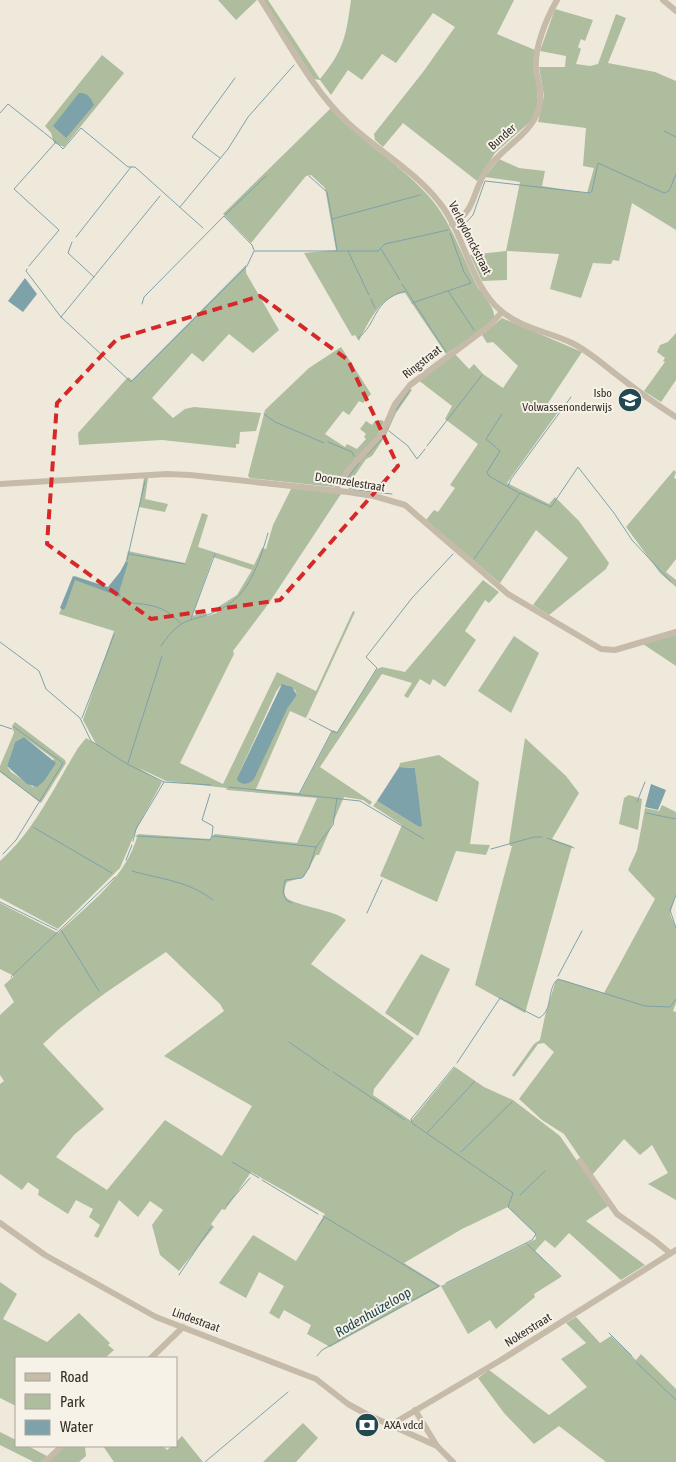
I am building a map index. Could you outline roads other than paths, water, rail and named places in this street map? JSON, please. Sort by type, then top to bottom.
[{"type":"street","name":"Verleydonckstraat","points":[[261,0],[298,59],[333,106],[368,141],[432,194],[441,204],[483,288],[502,312],[527,328],[571,342],[590,353],[644,396],[676,417]]},
{"type":"street","name":"Bunder","points":[[452,224],[467,214],[481,180],[492,162],[533,123],[541,99],[536,70],[537,54],[557,0]]},
{"type":"street","points":[[663,0],[676,11]]},
{"type":"street","name":"Ringstraat","points":[[335,491],[357,460],[382,434],[395,404],[410,385],[489,326],[502,312]]},
{"type":"street","name":"Doornzelestraat","points":[[0,484],[167,474],[219,477],[374,496],[405,505],[508,594],[601,650],[615,650],[676,632]]},
{"type":"street","points":[[342,480],[348,492]]},
{"type":"street","points":[[580,1161],[617,1214],[673,1252]]},
{"type":"street","name":"Lindestraat","points":[[0,1223],[45,1255],[156,1317],[316,1379],[348,1404],[389,1426],[436,1446]]},
{"type":"street","name":"Nokerstraat","points":[[389,1426],[501,1360],[673,1252]]},
{"type":"street","points":[[152,1357],[183,1327]]},
{"type":"street","points":[[415,1410],[436,1446],[454,1462]]},
{"type":"street","points":[[45,1462],[61,1447]]},
{"type":"water","points":[[79,93],[84,93],[88,96],[94,105],[66,138],[53,126]]},
{"type":"water","points":[[25,278],[37,294],[23,312],[8,301]]},
{"type":"water","points":[[126,561],[128,563],[119,592],[121,597],[75,580],[64,610],[60,608],[73,576],[108,587]]},
{"type":"water","points":[[282,684],[292,687],[297,695],[287,709],[254,779],[245,784],[241,783],[237,780],[238,776]]},
{"type":"water","points":[[24,737],[56,763],[44,781],[37,787],[27,784],[7,766],[15,742]]},
{"type":"water","points":[[399,767],[415,768],[422,826],[419,827],[377,801]]},
{"type":"water","points":[[651,784],[666,790],[658,810],[645,807]]},
{"type":"waterway","points":[[180,207],[228,149],[248,117],[294,65]]},
{"type":"waterway","points":[[220,158],[192,137],[235,78]]},
{"type":"waterway","points":[[0,113],[8,104],[56,142],[14,189],[59,230],[29,266]]},
{"type":"waterway","points":[[56,142],[63,149],[81,128],[128,167],[135,167],[203,228]]},
{"type":"waterway","points":[[664,131],[676,137]]},
{"type":"waterway","points":[[462,227],[473,215],[485,181],[590,193],[598,163],[664,193],[669,191],[676,174]]},
{"type":"waterway","points":[[76,237],[131,167]]},
{"type":"waterway","points":[[225,215],[266,176]]},
{"type":"waterway","points":[[309,176],[327,192],[332,219]]},
{"type":"waterway","points":[[337,250],[332,219],[420,195]]},
{"type":"waterway","points":[[61,317],[160,196]]},
{"type":"waterway","points":[[142,304],[144,297],[224,216],[252,245],[254,250]]},
{"type":"waterway","points":[[27,269],[26,271],[61,317],[131,382],[247,266],[254,251],[378,251],[385,244],[448,230]]},
{"type":"waterway","points":[[412,303],[471,283],[464,272],[450,233]]},
{"type":"waterway","points":[[72,242],[68,253],[94,277]]},
{"type":"waterway","points":[[381,249],[400,280]]},
{"type":"waterway","points":[[348,251],[369,295]]},
{"type":"waterway","points":[[402,284],[446,352]]},
{"type":"waterway","points":[[358,338],[369,326],[380,307],[394,295],[405,291]]},
{"type":"waterway","points":[[448,291],[474,330]]},
{"type":"waterway","points":[[371,299],[375,308]]},
{"type":"waterway","points":[[427,446],[482,375]]},
{"type":"waterway","points":[[396,410],[410,390]]},
{"type":"waterway","points":[[508,486],[511,479],[571,397]]},
{"type":"waterway","points":[[264,414],[275,422],[324,443]]},
{"type":"waterway","points":[[502,414],[486,439],[500,451],[487,472],[489,476],[519,493]]},
{"type":"waterway","points":[[367,455],[381,440],[388,427]]},
{"type":"waterway","points":[[389,431],[408,446],[417,459],[425,449]]},
{"type":"waterway","points":[[328,442],[352,452],[354,456]]},
{"type":"waterway","points":[[359,463],[347,479],[347,484],[355,490],[392,494]]},
{"type":"waterway","points":[[474,559],[520,493],[551,507],[578,467],[614,513],[632,540],[671,582]]},
{"type":"waterway","points":[[127,560],[145,481]]},
{"type":"waterway","points":[[161,646],[169,635],[182,624],[221,609],[239,595],[252,577],[268,533]]},
{"type":"waterway","points":[[129,554],[185,564]]},
{"type":"waterway","points":[[191,619],[215,554]]},
{"type":"waterway","points":[[332,731],[337,733],[377,668],[366,657],[412,598],[453,554]]},
{"type":"waterway","points":[[133,603],[164,610],[180,623]]},
{"type":"waterway","points":[[82,718],[114,635]]},
{"type":"waterway","points":[[0,642],[39,671],[46,689],[80,718],[91,741],[127,764],[164,782],[136,829],[133,841]]},
{"type":"waterway","points":[[128,763],[162,656]]},
{"type":"waterway","points":[[299,794],[332,731],[309,719]]},
{"type":"waterway","points":[[0,725],[12,729]]},
{"type":"waterway","points":[[3,854],[16,840],[63,763],[14,727]]},
{"type":"waterway","points":[[0,771],[39,801]]},
{"type":"waterway","points":[[164,782],[211,785]]},
{"type":"waterway","points":[[637,802],[645,782]]},
{"type":"waterway","points":[[229,787],[360,801],[424,839]]},
{"type":"waterway","points":[[210,794],[202,820],[213,826],[212,836]]},
{"type":"waterway","points":[[292,903],[286,900],[283,892],[285,880],[302,878],[309,868],[316,847],[333,825],[337,798]]},
{"type":"waterway","points":[[646,813],[676,819]]},
{"type":"waterway","points":[[33,827],[112,873]]},
{"type":"waterway","points":[[136,836],[210,840],[212,836],[316,847]]},
{"type":"waterway","points":[[491,849],[534,837],[542,837]]},
{"type":"waterway","points":[[547,838],[574,848]]},
{"type":"waterway","points":[[126,860],[132,845]]},
{"type":"waterway","points":[[132,871],[174,881],[194,889],[213,900]]},
{"type":"waterway","points":[[11,977],[115,877]]},
{"type":"waterway","points":[[367,913],[382,880]]},
{"type":"waterway","points":[[676,895],[670,910],[676,928]]},
{"type":"waterway","points":[[0,902],[57,930]]},
{"type":"waterway","points":[[61,930],[99,991]]},
{"type":"waterway","points":[[558,976],[582,931]]},
{"type":"waterway","points":[[457,1063],[500,998],[539,1018],[547,1010],[552,988],[558,979],[645,1006],[670,1007],[676,999]]},
{"type":"waterway","points":[[289,1042],[329,1070]]},
{"type":"waterway","points":[[446,1283],[532,1240],[536,1234],[508,1207],[513,1193],[412,1123],[411,1119],[454,1067]]},
{"type":"waterway","points":[[333,1072],[405,1120]]},
{"type":"waterway","points":[[427,1133],[474,1082]]},
{"type":"waterway","points":[[461,1152],[512,1102]]},
{"type":"waterway","points":[[232,1162],[259,1178]]},
{"type":"waterway","points":[[520,1195],[545,1171]]},
{"type":"waterway","points":[[227,1205],[250,1178]]},
{"type":"waterway","points":[[262,1180],[318,1214]]},
{"type":"waterway","name":"Rodenhuizeloop","points":[[317,1356],[322,1350],[439,1286],[323,1216]]},
{"type":"waterway","points":[[318,1227],[324,1218]]},
{"type":"waterway","points":[[179,1275],[211,1227]]},
{"type":"waterway","name":"Rodenhuizeloop","points":[[527,1244],[561,1276]]},
{"type":"waterway","name":"Rodenhuizeloop","points":[[609,1333],[632,1356]]},
{"type":"waterway","name":"Rodenhuizeloop","points":[[636,1362],[676,1400]]},
{"type":"waterway","name":"Rodenhuizeloop","points":[[205,1462],[288,1392]]},
{"type":"place","name":"Isbo Volwassenonderwijs","points":[[630,400]]},
{"type":"place","name":"AXA vdcd","points":[[367,1425]]}]
